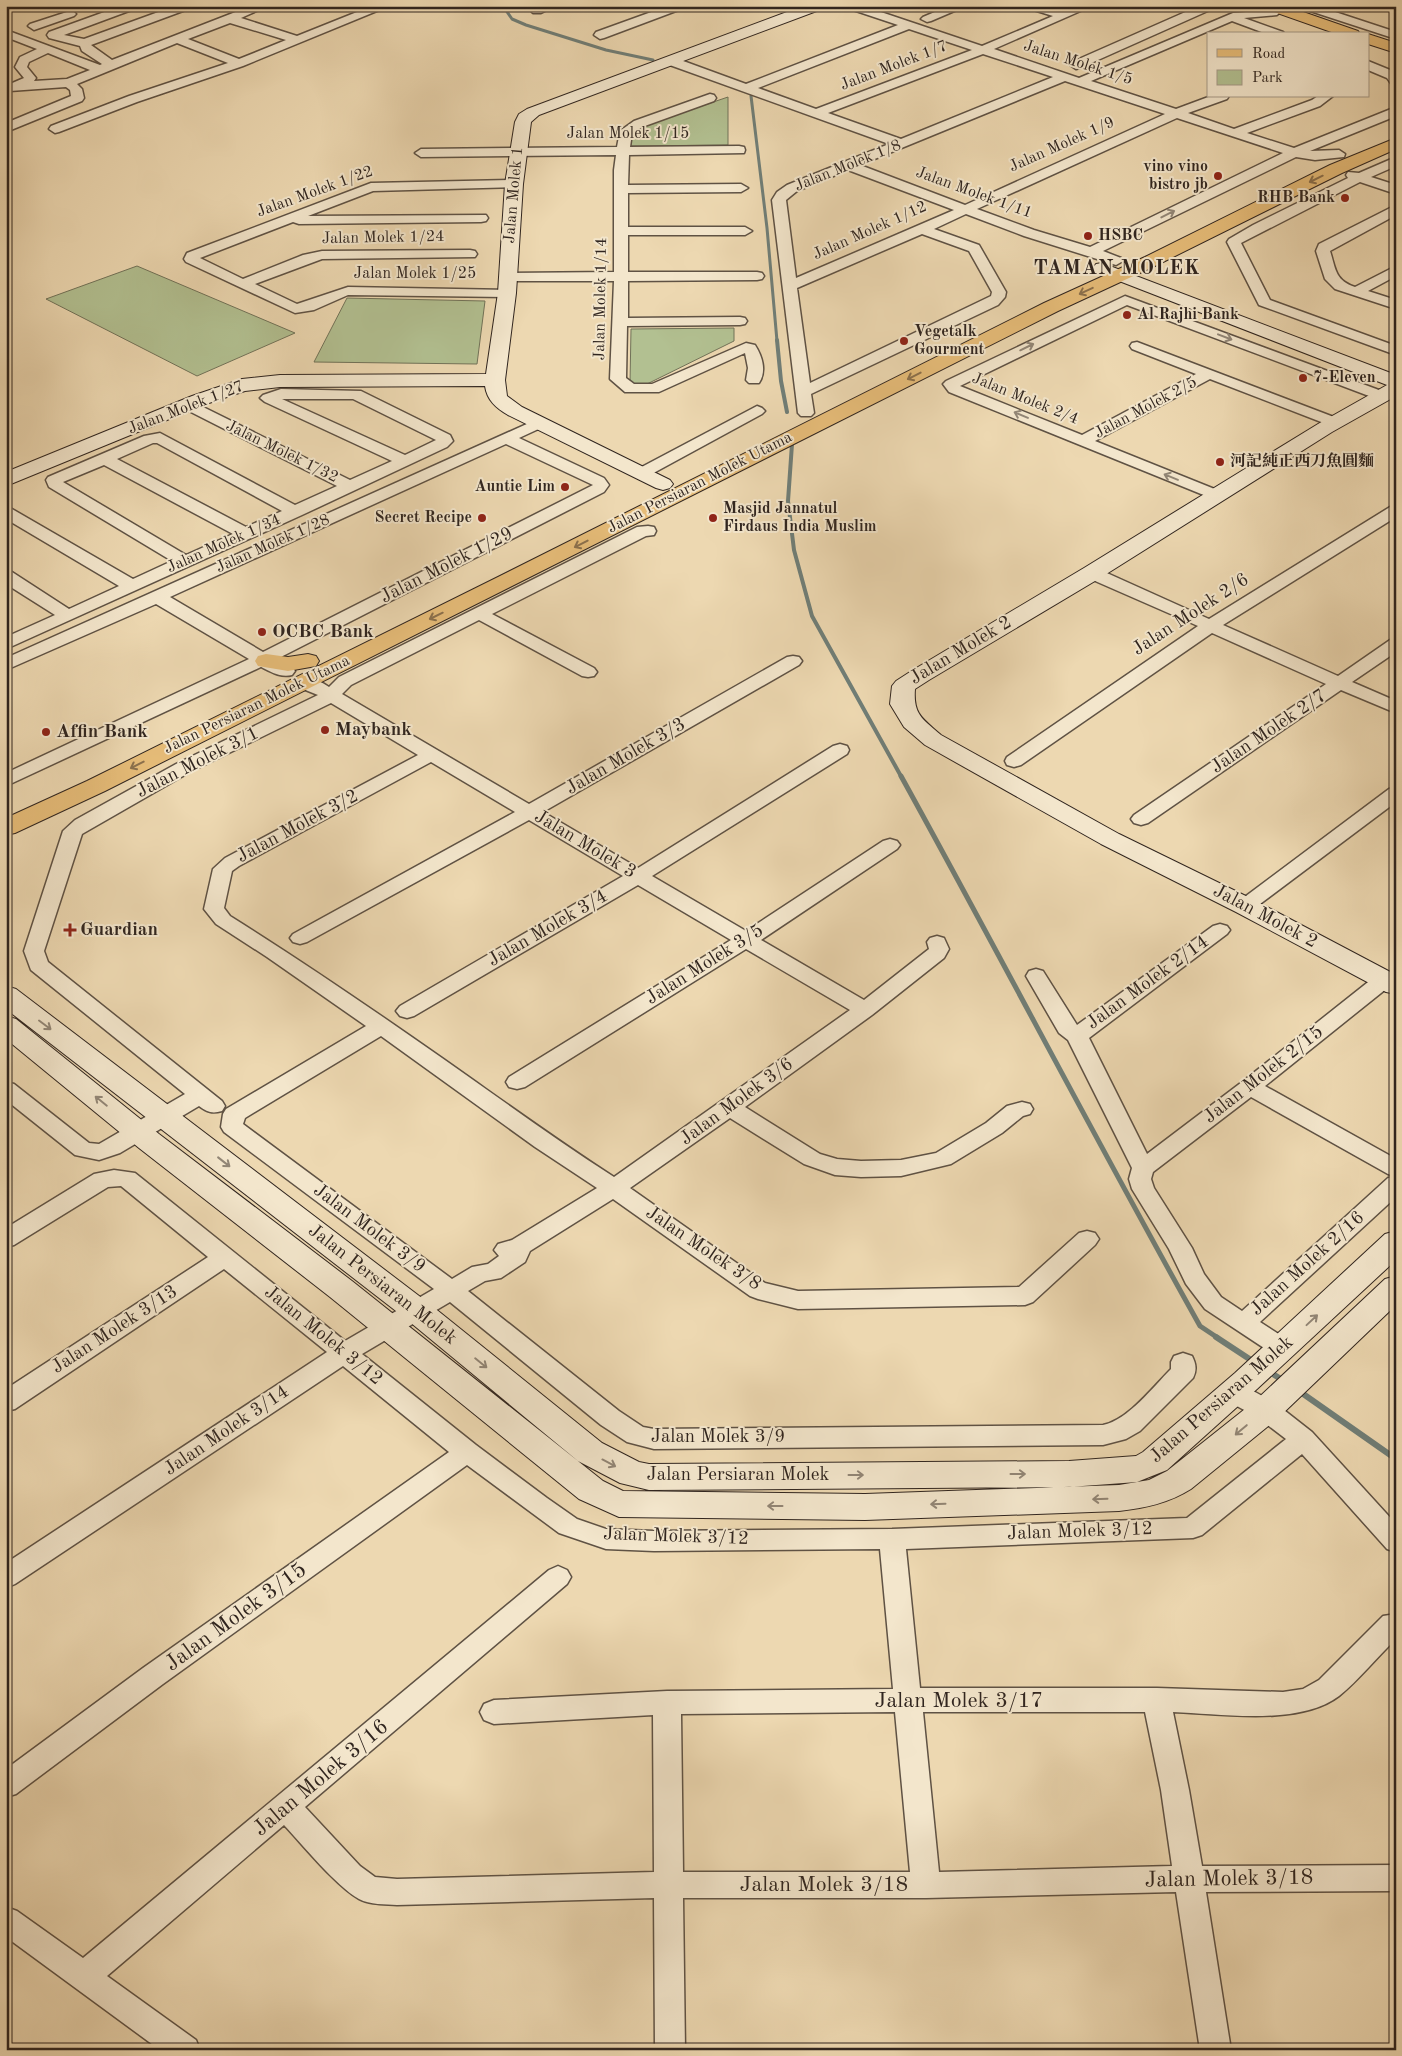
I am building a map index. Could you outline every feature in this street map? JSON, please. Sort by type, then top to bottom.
[{"type":"main road","points":[[1254,6],[1346,32]]},
{"type":"main road","points":[[1272,10],[1331,32]]},
{"type":"main road","points":[[1370,40],[1396,48]]},
{"type":"main road","points":[[1370,45],[1396,54]]},
{"type":"main road","name":"Jalan Persiaran Molek Utama","points":[[6,828],[96,786],[295,677],[663,484],[806,413],[1118,268],[1396,132]]},
{"type":"main road","name":"Jalan Persiaran Molek Utama","points":[[1337,161],[1396,143]]},
{"type":"main road","name":"Jalan Persiaran Molek Utama","points":[[295,677],[332,668],[1051,307],[1118,268]]},
{"type":"main road","points":[[264,660],[288,664],[295,677],[328,695]]},
{"type":"main road","points":[[257,686],[267,676],[269,669],[264,660]]},
{"type":"main road","points":[[328,695],[325,684],[332,668]]},
{"type":"main road","points":[[257,686],[295,677]]},
{"type":"main road","name":"Jalan Persiaran Molek Utama","points":[[6,812],[257,686]]},
{"type":"street","points":[[133,6],[53,35],[73,42],[85,43],[187,6]]},
{"type":"street","points":[[10,89],[46,83],[68,83],[111,64],[179,40],[262,6]]},
{"type":"street","points":[[29,120],[60,131],[133,99],[240,63],[382,6]]},
{"type":"street","points":[[537,10],[549,6]]},
{"type":"street","points":[[600,34],[680,6]]},
{"type":"street","name":"Jalan Molek 1","points":[[663,484],[503,403],[495,393],[507,285],[517,152],[523,122],[525,117],[533,112],[817,6]]},
{"type":"street","name":"Jalan Molek 1/5","points":[[851,6],[1294,153],[1337,161]]},
{"type":"street","points":[[927,19],[960,6]]},
{"type":"street","points":[[1031,6],[1064,16]]},
{"type":"street","name":"Jalan Molek 1/7","points":[[817,114],[982,50],[1086,6]]},
{"type":"street","points":[[1076,64],[1206,8],[1205,6]]},
{"type":"street","points":[[1305,6],[1396,36]]},
{"type":"street","points":[[34,26],[85,9]]},
{"type":"street","points":[[1079,82],[1237,13],[1272,10]]},
{"type":"street","points":[[1237,13],[1275,32]]},
{"type":"street","points":[[231,19],[297,40]]},
{"type":"street","points":[[747,88],[909,25]]},
{"type":"street","points":[[6,33],[99,69]]},
{"type":"street","points":[[1190,35],[1207,41]]},
{"type":"street","points":[[179,40],[240,63]]},
{"type":"street","points":[[85,43],[86,48],[111,64]]},
{"type":"street","points":[[10,89],[27,82],[30,78],[21,67],[24,60],[47,49]]},
{"type":"street","points":[[671,61],[902,144]]},
{"type":"street","points":[[1370,66],[1391,75],[1396,82]]},
{"type":"street","name":"Jalan Molek 1/8","points":[[806,413],[779,200],[782,195],[792,188],[850,166],[1064,77]]},
{"type":"street","points":[[68,83],[76,89],[78,98]]},
{"type":"street","points":[[6,128],[78,98],[133,99]]},
{"type":"street","name":"Jalan Molek 1/14","points":[[710,98],[626,131],[621,189],[620,322],[617,373],[621,383],[630,389],[654,389],[746,347],[750,348],[754,355],[756,368],[754,380]]},
{"type":"street","name":"Jalan Molek 1/9","points":[[964,209],[1175,114],[1218,98]]},
{"type":"street","points":[[1234,133],[1316,103],[1324,98]]},
{"type":"street","points":[[1093,252],[1190,202],[1294,153],[1396,111]]},
{"type":"street","name":"Jalan Molek 1/15","points":[[421,153],[739,150]]},
{"type":"street","points":[[1294,153],[1304,163],[1304,166]]},
{"type":"street","points":[[1337,161],[1358,177],[1396,190]]},
{"type":"street","points":[[1396,161],[1358,177],[1238,238],[1234,242],[1264,302],[1396,351]]},
{"type":"street","name":"Jalan Molek 1/11","points":[[850,166],[1057,243],[1118,268]]},
{"type":"street","name":"Jalan Molek 1/22","points":[[192,256],[371,187],[382,185],[514,184]]},
{"type":"street","points":[[621,189],[741,188]]},
{"type":"street","name":"Jalan Molek 1/12","points":[[791,285],[964,209]]},
{"type":"street","points":[[1396,209],[1324,247],[1332,279],[1340,286],[1396,305]]},
{"type":"street","points":[[284,221],[481,218]]},
{"type":"street","points":[[804,392],[993,302],[998,297],[998,292],[974,248],[922,228]]},
{"type":"street","points":[[621,231],[745,231]]},
{"type":"street","name":"Jalan Molek 1/11","points":[[1057,243],[1093,252],[1118,268]]},
{"type":"street","name":"Jalan Molek 1/24","points":[[243,284],[308,258],[322,255],[470,254]]},
{"type":"street","name":"Jalan Molek 1/25","points":[[192,256],[191,259],[195,262],[292,307],[301,309],[348,291],[507,285],[620,276],[756,276]]},
{"type":"street","points":[[1118,268],[1396,369]]},
{"type":"street","points":[[1118,268],[1391,388]]},
{"type":"street","points":[[1356,292],[1396,270]]},
{"type":"street","name":"Jalan Molek 2/4","points":[[1216,495],[954,389],[951,384],[1125,300],[1391,388]]},
{"type":"street","points":[[620,322],[740,321]]},
{"type":"street","name":"Jalan Molek 2/5","points":[[1137,346],[1334,422]]},
{"type":"street","name":"Jalan Molek 2/5","points":[[1083,441],[1208,374]]},
{"type":"street","name":"Jalan Molek 1/27","points":[[6,480],[188,405],[230,389],[259,382],[495,380]]},
{"type":"street","name":"Jalan Molek 2","points":[[1390,983],[1245,906],[1110,839],[933,740],[912,722],[902,704],[904,686],[1391,388]]},
{"type":"street","name":"Jalan Molek 1/34","points":[[10,639],[296,512],[350,486],[405,461],[441,444],[445,441],[444,438],[360,396],[291,394],[269,397],[270,400],[405,461]]},
{"type":"street","name":"Jalan Molek 1/32","points":[[188,405],[350,486]]},
{"type":"street","points":[[642,473],[757,411]]},
{"type":"street","name":"Jalan Molek 1/28","points":[[6,665],[540,423]]},
{"type":"street","points":[[185,562],[54,482],[58,477],[103,458],[150,439],[160,438],[296,512]]},
{"type":"street","name":"Jalan Molek 1/29","points":[[6,780],[264,660],[598,489],[601,485],[598,481],[506,438]]},
{"type":"street","points":[[103,458],[246,534]]},
{"type":"street","name":"Jalan Molek 2/6","points":[[1014,761],[1211,625],[1396,510]]},
{"type":"street","points":[[6,512],[132,586]]},
{"type":"street","name":"Jalan Molek 3/1","points":[[152,1125],[206,1101],[38,965],[34,951],[72,831],[183,768],[328,695],[345,681],[643,531],[648,531]]},
{"type":"street","points":[[1092,572],[1396,708]]},
{"type":"street","points":[[6,576],[67,615]]},
{"type":"street","points":[[157,597],[264,660]]},
{"type":"street","points":[[480,614],[588,672]]},
{"type":"street","name":"Jalan Molek 2/7","points":[[1141,819],[1396,644]]},
{"type":"street","name":"Jalan Molek 3/3","points":[[300,938],[529,812],[793,661]]},
{"type":"street","name":"Jalan Molek 3","points":[[328,695],[865,1010]]},
{"type":"street","name":"Jalan Molek 3/4","points":[[407,1011],[763,801],[840,750]]},
{"type":"street","name":"Jalan Molek 3/2","points":[[381,1026],[223,920],[214,909],[223,869],[232,862],[431,755]]},
{"type":"street","points":[[1245,906],[1396,793]]},
{"type":"street","name":"Jalan Molek 3/5","points":[[517,1082],[746,940],[890,845]]},
{"type":"street","name":"Jalan Molek 2/14","points":[[1077,1036],[1220,930]]},
{"type":"street","name":"Jalan Molek 3/6","points":[[451,1290],[480,1274],[492,1272],[517,1256],[519,1247],[614,1188],[730,1107],[865,1010],[937,953],[939,949],[938,942]]},
{"type":"street","points":[[1036,976],[1067,1028],[1077,1036],[1143,1168],[1140,1178],[1143,1189],[1180,1248],[1194,1278],[1213,1304],[1279,1351]]},
{"type":"street","name":"Jalan Molek 2/15","points":[[1143,1168],[1390,983]]},
{"type":"street","name":"Jalan Persiaran Molek","points":[[6,995],[152,1125],[386,1327],[591,1490],[619,1504],[865,1507],[1119,1498],[1150,1495],[1166,1489],[1179,1480],[1272,1404],[1396,1287]]},
{"type":"street","name":"Jalan Persiaran Molek","points":[[6,1025],[416,1310],[590,1452],[632,1474],[649,1477],[1068,1474],[1137,1469],[1146,1466],[1162,1455],[1279,1351],[1396,1242]]},
{"type":"street","name":"Jalan Molek 3/9","points":[[381,1026],[234,1114],[232,1127],[451,1290],[610,1418],[636,1435],[654,1439],[1102,1435],[1117,1432],[1131,1424],[1184,1372],[1183,1362]]},
{"type":"street","name":"Jalan Molek 3/8","points":[[381,1026],[543,1142],[614,1188],[758,1290],[798,1300],[1025,1296],[1088,1239]]},
{"type":"street","points":[[1250,1087],[1396,1169]]},
{"type":"street","points":[[6,1089],[83,1150],[99,1152],[112,1148],[152,1125]]},
{"type":"street","points":[[730,1107],[812,1159],[835,1168],[861,1169],[901,1168],[943,1159],[994,1128],[1015,1111],[1022,1110]]},
{"type":"street","name":"Jalan Molek 3/12","points":[[6,1239],[102,1180],[127,1179],[467,1452],[568,1526],[606,1539],[664,1541],[892,1539],[1193,1528],[1303,1439]]},
{"type":"street","name":"Jalan Molek 2/16","points":[[1243,1324],[1396,1184]]},
{"type":"street","name":"Jalan Molek 3/13","points":[[6,1402],[224,1258]]},
{"type":"street","name":"Jalan Molek 3/14","points":[[6,1577],[344,1353],[451,1290]]},
{"type":"street","points":[[1240,1386],[1272,1404],[1396,1542]]},
{"type":"street","name":"Jalan Molek 3/15","points":[[6,1785],[153,1676],[467,1452]]},
{"type":"street","points":[[892,1539],[926,1885]]},
{"type":"street","name":"Jalan Molek 3/16","points":[[83,1977],[558,1577]]},
{"type":"street","name":"Jalan Molek 3/17","points":[[494,1712],[667,1703],[909,1700],[1157,1700],[1283,1704],[1308,1700],[1329,1688],[1393,1624]]},
{"type":"street","points":[[1157,1700],[1175,1790],[1216,2050]]},
{"type":"street","points":[[667,1703],[670,2050]]},
{"type":"street","name":"Jalan Molek 3/18","points":[[286,1808],[350,1875],[369,1890],[397,1892],[668,1885],[926,1885],[1189,1879],[1396,1878]]},
{"type":"street","points":[[6,1920],[185,2050]]},
{"type":"green space","points":[[728,97],[728,145],[630,146],[631,130]]},
{"type":"green space","points":[[137,266],[295,333],[197,376],[46,299]]},
{"type":"green space","points":[[347,298],[485,301],[477,364],[314,362]]},
{"type":"green space","points":[[734,328],[734,341],[645,385],[630,383],[631,329]]},
{"type":"waterway","points":[[503,6],[512,19],[526,25],[606,50],[653,60]]},
{"type":"waterway","points":[[751,96],[767,228],[777,341]]},
{"type":"waterway","points":[[777,340],[781,381],[787,412]]},
{"type":"waterway","points":[[792,444],[788,501],[794,550],[812,616],[902,778]]},
{"type":"waterway","points":[[901,776],[1200,1326],[1218,1338]]},
{"type":"waterway","points":[[1216,1337],[1254,1362]]},
{"type":"waterway","points":[[1268,1371],[1284,1381]]},
{"type":"waterway","points":[[1299,1391],[1396,1459]]},
{"type":"place","name":"vino vino bistro jb","points":[[1218,176]]},
{"type":"place","name":"RHB Bank","points":[[1345,198]]},
{"type":"place","name":"HSBC","points":[[1088,236]]},
{"type":"place","name":"Al Rajhi Bank","points":[[1127,315]]},
{"type":"place","name":"Vegetalk Gourment","points":[[904,341]]},
{"type":"place","name":"7-Eleven","points":[[1303,378]]},
{"type":"place","name":"河記純正西刀魚圓麵","points":[[1220,462]]},
{"type":"place","name":"Auntie Lim","points":[[565,487]]},
{"type":"place","name":"Secret Recipe","points":[[482,518]]},
{"type":"place","name":"Masjid Jannatul Firdaus India Muslim","points":[[713,518]]},
{"type":"place","name":"OCBC Bank","points":[[262,632]]},
{"type":"place","name":"Maybank","points":[[325,730]]},
{"type":"place","name":"Affin Bank","points":[[46,732]]},
{"type":"place","name":"Guardian","points":[[70,930]]},
{"type":"district","name":"TAMAN MOLEK","points":[[1117,269]]}]
